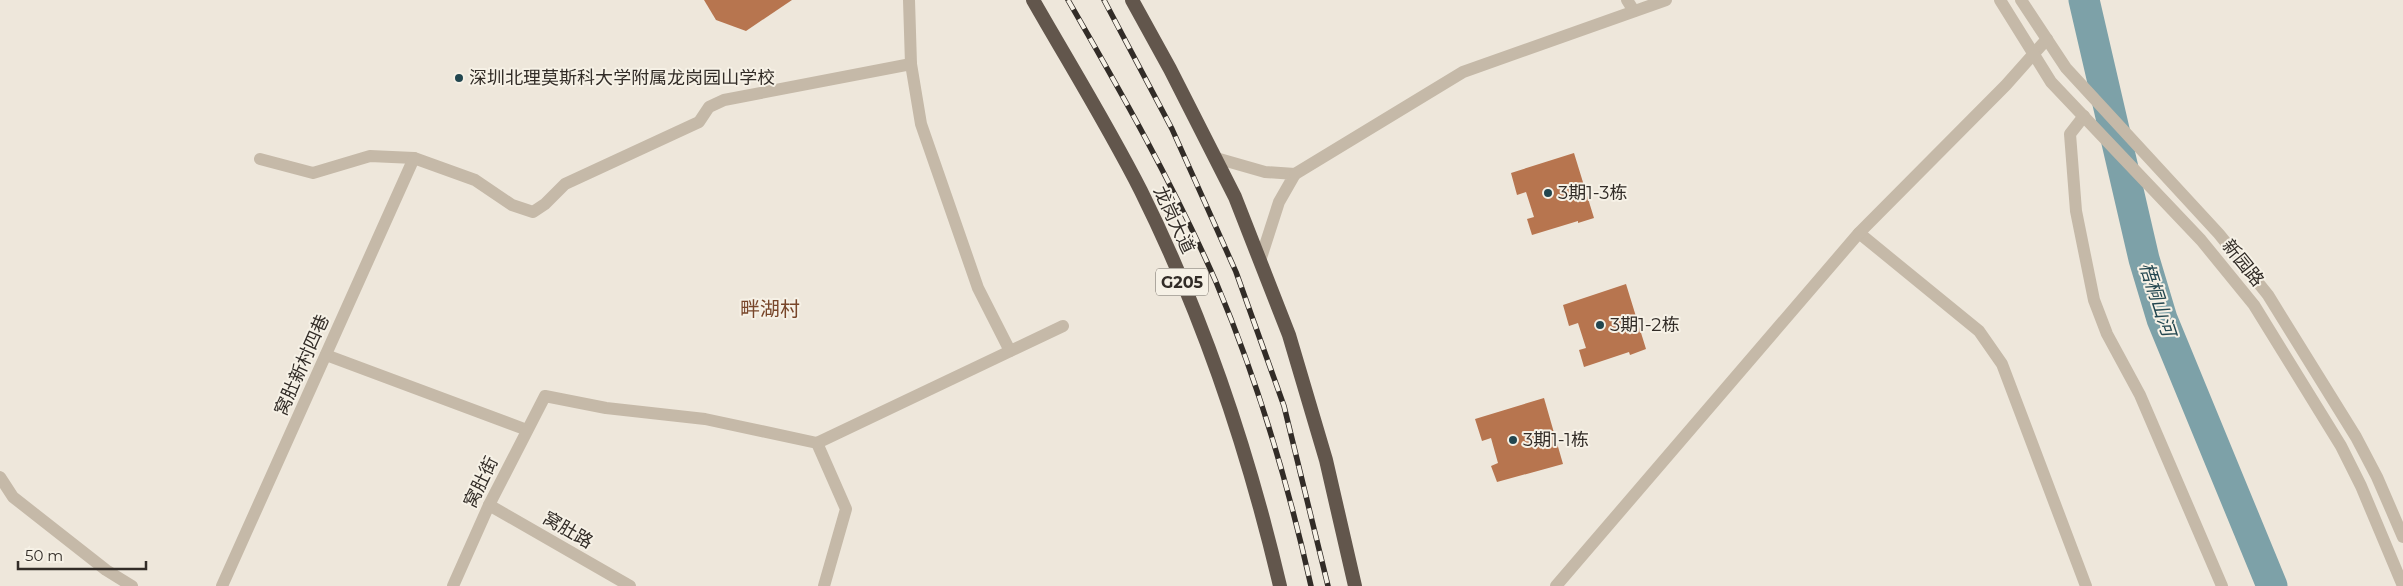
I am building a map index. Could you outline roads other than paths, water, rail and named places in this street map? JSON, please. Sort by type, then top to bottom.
[{"type":"highway","name":"龙岗大道","points":[[1033,0],[1140,190],[1180,276],[1211,352],[1241,445],[1280,586]]},
{"type":"highway","points":[[1132,0],[1236,197],[1289,335],[1323,450],[1355,586]]},
{"type":"street","points":[[909,0],[911,64],[922,124],[978,288],[1010,351]]},
{"type":"street","points":[[1627,0],[1634,11]]},
{"type":"street","points":[[1260,261],[1279,202],[1295,174],[1463,72],[1666,0]]},
{"type":"street","name":"新园路","points":[[2000,0],[2051,82],[2228,270],[2283,349],[2362,486],[2403,586]]},
{"type":"street","name":"新园路","points":[[2021,0],[2066,68],[2244,264],[2290,328],[2356,436],[2377,477],[2403,537]]},
{"type":"street","points":[[1556,586],[1859,233],[2006,85],[2047,39]]},
{"type":"street","points":[[260,159],[313,173],[370,156],[414,158],[475,180],[512,205],[533,212],[545,204],[565,184],[699,122],[709,107],[724,100],[911,64]]},
{"type":"street","points":[[2084,116],[2070,134],[2076,211],[2094,300],[2108,334],[2140,395],[2222,586]]},
{"type":"street","name":"窝肚新村四巷","points":[[222,586],[414,158]]},
{"type":"street","points":[[1216,158],[1265,172],[1295,174]]},
{"type":"street","points":[[1859,233],[1979,331],[1991,346],[2002,364],[2086,586]]},
{"type":"street","points":[[824,586],[846,509],[817,443],[1063,326]]},
{"type":"street","points":[[326,355],[527,430]]},
{"type":"street","name":"窝肚街","points":[[453,586],[489,505],[545,396],[606,408],[705,418],[817,443]]},
{"type":"street","points":[[0,477],[13,497],[106,570],[132,586]]},
{"type":"street","name":"窝肚路","points":[[489,505],[630,586]]},
{"type":"waterway","name":"梧桐山河","points":[[2084,0],[2144,259],[2162,319],[2272,586]]},
{"type":"railway","points":[[1068,0],[1164,174],[1216,282],[1245,356],[1282,470],[1311,586]]},
{"type":"railway","points":[[1104,0],[1172,129],[1236,272],[1284,406],[1328,586]]},
{"type":"place","name":"深圳北理莫斯科大学附属龙岗园山学校","points":[[459,78]]},
{"type":"place","name":"3期1-3栋","points":[[1548,193]]},
{"type":"place","name":"3期1-2栋","points":[[1600,325]]},
{"type":"place","name":"3期1-1栋","points":[[1513,440]]},
{"type":"district","name":"畔湖村","points":[[770,309]]}]
